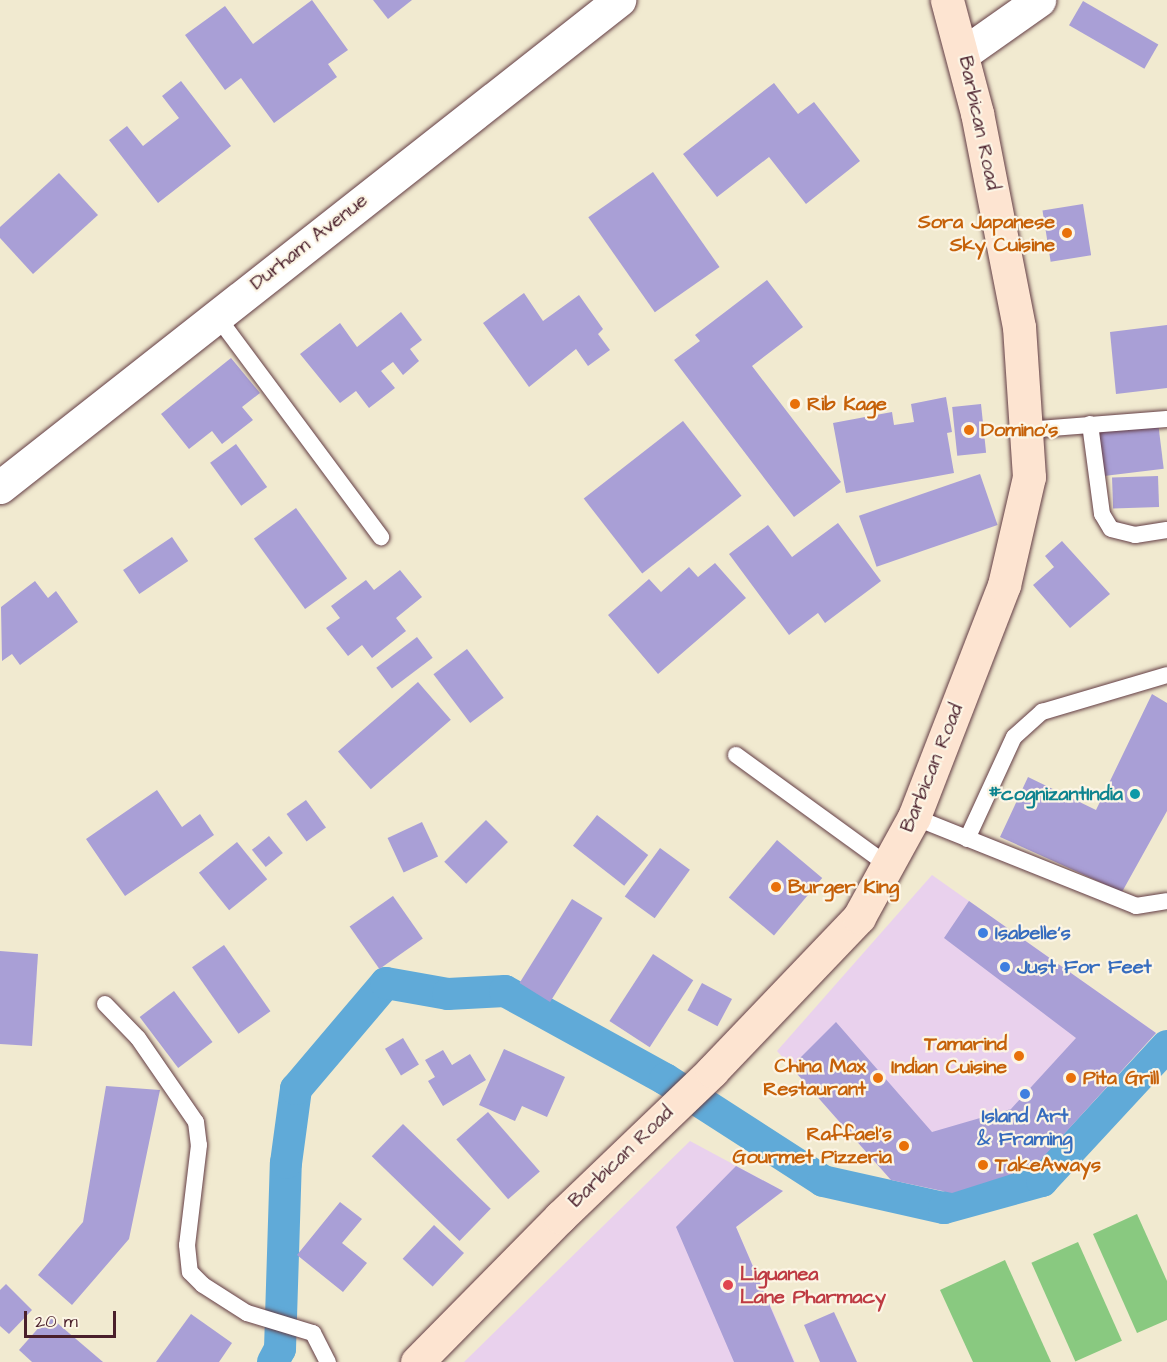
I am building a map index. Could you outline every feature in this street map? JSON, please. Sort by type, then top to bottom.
[{"type":"main road","name":"Barbican Road","points":[[417,1362],[712,1071],[859,917],[914,817],[1004,585],[1029,477],[1019,327],[964,53],[947,0]]},
{"type":"street","name":"Durham Avenue","points":[[0,486],[619,0]]},
{"type":"street","points":[[964,53],[1039,0]]},
{"type":"lane","points":[[216,315],[381,537]]},
{"type":"lane","points":[[1026,430],[1167,418]]},
{"type":"lane","points":[[1090,424],[1102,514],[1111,529],[1135,535],[1167,530]]},
{"type":"lane","points":[[967,839],[1014,737],[1042,712],[1167,675]]},
{"type":"lane","points":[[736,755],[889,866]]},
{"type":"lane","points":[[914,817],[1136,906],[1167,901]]},
{"type":"lane","points":[[105,1004],[138,1038],[196,1122],[199,1145],[187,1245],[190,1272],[203,1285],[247,1313],[313,1333],[328,1362]]},
{"type":"shaded area","points":[[932,875],[1156,1033],[1034,1167],[952,1193],[891,1180],[777,1051]]},
{"type":"shaded area","points":[[690,1141],[783,1191],[736,1227],[795,1362],[464,1362]]},
{"type":"green space","points":[[1137,1214],[1167,1281],[1167,1320],[1137,1333],[1093,1234]]},
{"type":"green space","points":[[1078,1242],[1122,1341],[1075,1361],[1031,1263]]},
{"type":"green space","points":[[1005,1260],[1051,1362],[973,1362],[940,1290]]},
{"type":"building","points":[[312,0],[348,50],[328,64],[337,77],[274,123],[241,78],[225,90],[185,35],[225,6],[253,44]]},
{"type":"building","points":[[373,0],[412,0],[388,19]]},
{"type":"building","points":[[1083,1],[1158,44],[1144,69],[1069,25]]},
{"type":"building","points":[[181,81],[231,146],[158,203],[109,140],[127,126],[143,146],[179,118],[162,96]]},
{"type":"building","points":[[774,83],[798,114],[814,102],[860,161],[806,204],[769,157],[717,197],[683,154]]},
{"type":"building","points":[[653,172],[720,267],[655,312],[588,217]]},
{"type":"building","points":[[59,173],[98,215],[33,274],[0,238],[0,227]]},
{"type":"building","name":"Sora Japanese Sky Cuisine","points":[[1083,204],[1091,255],[1051,262],[1043,210]]},
{"type":"building","points":[[767,280],[803,327],[752,366],[841,482],[794,517],[674,360],[700,341],[695,335]]},
{"type":"building","points":[[524,293],[543,321],[579,295],[603,329],[598,334],[610,350],[588,366],[576,349],[529,387],[483,323]]},
{"type":"building","points":[[401,312],[422,340],[410,349],[419,361],[403,375],[393,362],[381,371],[395,388],[369,408],[356,391],[340,403],[300,354],[340,323],[357,347]]},
{"type":"building","points":[[1167,325],[1167,388],[1116,394],[1110,332]]},
{"type":"building","points":[[231,358],[260,393],[242,407],[253,420],[222,444],[212,431],[189,449],[161,414]]},
{"type":"building","points":[[946,397],[952,432],[947,433],[954,473],[846,493],[833,423],[892,412],[894,425],[914,422],[911,404]]},
{"type":"building","name":"Domino's","points":[[981,404],[986,453],[957,456],[952,407]]},
{"type":"building","points":[[683,421],[741,496],[642,573],[584,499]]},
{"type":"building","points":[[1158,422],[1164,469],[1104,476],[1098,429]]},
{"type":"building","points":[[236,444],[267,487],[241,506],[210,463]]},
{"type":"building","points":[[980,474],[998,525],[877,567],[859,516]]},
{"type":"building","points":[[1158,476],[1159,507],[1113,509],[1112,478]]},
{"type":"building","points":[[296,508],[347,578],[305,609],[254,539]]},
{"type":"building","points":[[838,523],[881,581],[825,623],[818,613],[789,635],[729,554],[768,525],[792,557]]},
{"type":"building","points":[[172,537],[188,561],[139,594],[123,570]]},
{"type":"building","points":[[1062,541],[1110,594],[1070,628],[1033,585],[1054,567],[1045,556]]},
{"type":"building","points":[[715,563],[746,598],[658,674],[608,615],[649,579],[661,592],[689,567],[698,577]]},
{"type":"building","points":[[400,570],[422,597],[396,618],[406,631],[372,658],[362,645],[348,656],[326,628],[340,618],[331,606],[366,580],[374,590]]},
{"type":"building","points":[[35,581],[48,598],[56,591],[78,622],[20,665],[12,654],[2,661],[1,607]]},
{"type":"building","points":[[417,637],[433,658],[392,688],[376,668]]},
{"type":"building","points":[[467,649],[504,698],[470,723],[433,674]]},
{"type":"building","points":[[418,682],[451,720],[371,789],[338,752]]},
{"type":"building","name":"#cognizantIndia","points":[[1152,694],[1167,703],[1167,811],[1122,892],[1000,837],[1028,777],[1096,810]]},
{"type":"building","points":[[157,790],[182,827],[200,814],[214,835],[125,896],[86,839]]},
{"type":"building","points":[[306,800],[326,828],[307,842],[287,814]]},
{"type":"building","points":[[597,815],[648,855],[624,886],[573,846]]},
{"type":"building","points":[[486,820],[508,842],[466,884],[444,862]]},
{"type":"building","points":[[422,822],[438,856],[404,872],[388,838]]},
{"type":"building","points":[[269,836],[283,853],[266,867],[252,850]]},
{"type":"building","name":"Burger King","points":[[777,840],[822,878],[774,935],[729,897]]},
{"type":"building","points":[[237,842],[267,879],[229,910],[199,873]]},
{"type":"building","points":[[660,848],[690,870],[655,918],[625,897]]},
{"type":"building","points":[[393,896],[423,939],[379,969],[350,926]]},
{"type":"building","points":[[572,899],[603,918],[550,1002],[520,983]]},
{"type":"building","points":[[969,901],[1156,1033],[1034,1167],[952,1193],[891,1180],[791,1067],[836,1022],[932,1132],[1011,1109],[1076,1038],[944,938]]},
{"type":"building","points":[[224,945],[270,1011],[239,1034],[192,967]]},
{"type":"building","points":[[0,951],[38,954],[32,1046],[0,1044]]},
{"type":"building","points":[[653,954],[693,980],[650,1047],[609,1021]]},
{"type":"building","points":[[702,983],[732,999],[717,1026],[687,1010]]},
{"type":"building","points":[[174,991],[213,1042],[178,1068],[140,1017]]},
{"type":"building","points":[[403,1038],[419,1065],[401,1075],[385,1049]]},
{"type":"building","points":[[504,1049],[565,1077],[547,1117],[522,1106],[515,1121],[479,1105]]},
{"type":"building","points":[[443,1050],[452,1065],[470,1054],[486,1080],[443,1106],[428,1081],[435,1077],[425,1060]]},
{"type":"building","points":[[106,1086],[160,1090],[129,1239],[72,1305],[38,1275],[83,1222]]},
{"type":"building","points":[[488,1112],[540,1172],[508,1199],[456,1140]]},
{"type":"building","points":[[403,1124],[491,1209],[459,1241],[372,1156]]},
{"type":"building","points":[[736,1166],[783,1191],[736,1227],[794,1362],[734,1362],[676,1227]]},
{"type":"building","points":[[340,1202],[362,1219],[342,1243],[367,1263],[343,1292],[297,1255]]},
{"type":"building","points":[[434,1225],[464,1253],[433,1287],[403,1259]]},
{"type":"building","points":[[6,1284],[32,1310],[9,1334],[0,1326],[0,1290]]},
{"type":"building","points":[[834,1312],[857,1362],[820,1362],[804,1325]]},
{"type":"building","points":[[191,1314],[232,1343],[219,1362],[156,1362]]},
{"type":"building","points":[[49,1316],[103,1362],[32,1362],[19,1350]]},
{"type":"waterway","points":[[273,1362],[280,1349],[286,1163],[296,1089],[386,983],[448,994],[505,991],[665,1079],[823,1181],[944,1208],[1042,1181],[1167,1046]]},
{"type":"place","name":"Sora Japanese Sky Cuisine","points":[[1067,233]]},
{"type":"place","name":"Rib Kage","points":[[795,404]]},
{"type":"place","name":"Domino's","points":[[969,430]]},
{"type":"place","name":"#cognizantIndia","points":[[1135,794]]},
{"type":"place","name":"Burger King","points":[[776,887]]},
{"type":"place","name":"Isabelle's","points":[[983,933]]},
{"type":"place","name":"Just For Feet","points":[[1005,967]]},
{"type":"place","name":"Tamarind Indian Cuisine","points":[[1019,1056]]},
{"type":"place","name":"China Max Restaurant","points":[[878,1078]]},
{"type":"place","name":"Pita Grill","points":[[1071,1078]]},
{"type":"place","name":"Island Art & Framing","points":[[1025,1094]]},
{"type":"place","name":"Raffael's Gourmet Pizzeria","points":[[904,1146]]},
{"type":"place","name":"TakeAways","points":[[983,1165]]},
{"type":"place","name":"Liguanea Lane Pharmacy","points":[[728,1285]]}]
